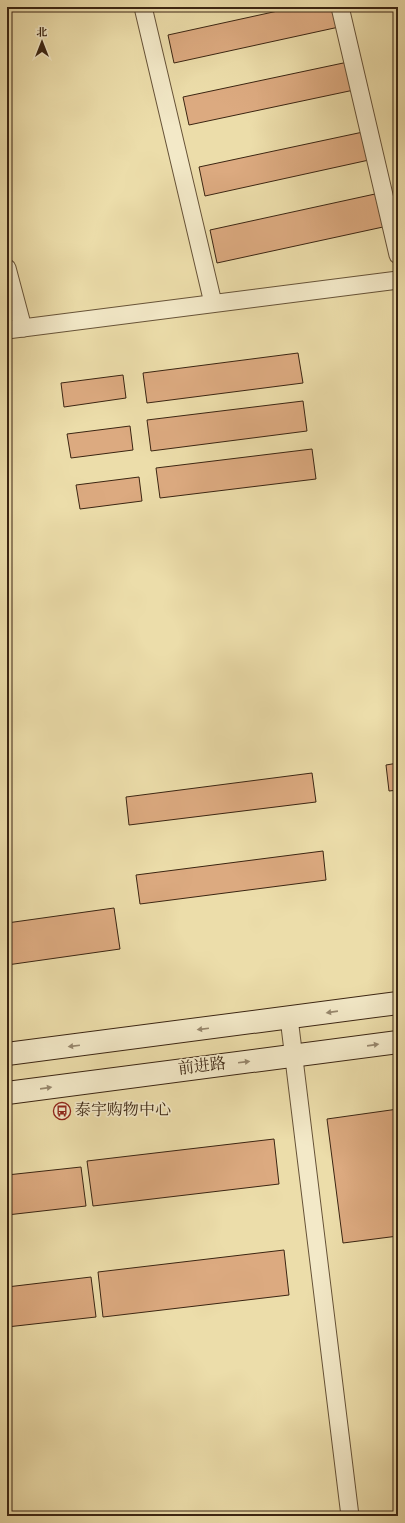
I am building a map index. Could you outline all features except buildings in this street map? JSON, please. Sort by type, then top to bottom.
[{"type":"main road","points":[[7,1054],[398,1003]]},
{"type":"main road","name":"前进路","points":[[7,1093],[398,1042]]},
{"type":"street","points":[[143,7],[213,303]]},
{"type":"street","points":[[340,7],[398,255]]},
{"type":"street","points":[[7,268],[15,329],[398,280]]},
{"type":"street","points":[[289,1018],[350,1516]]},
{"type":"place","name":"泰宇购物中心","points":[[62,1111]]}]
